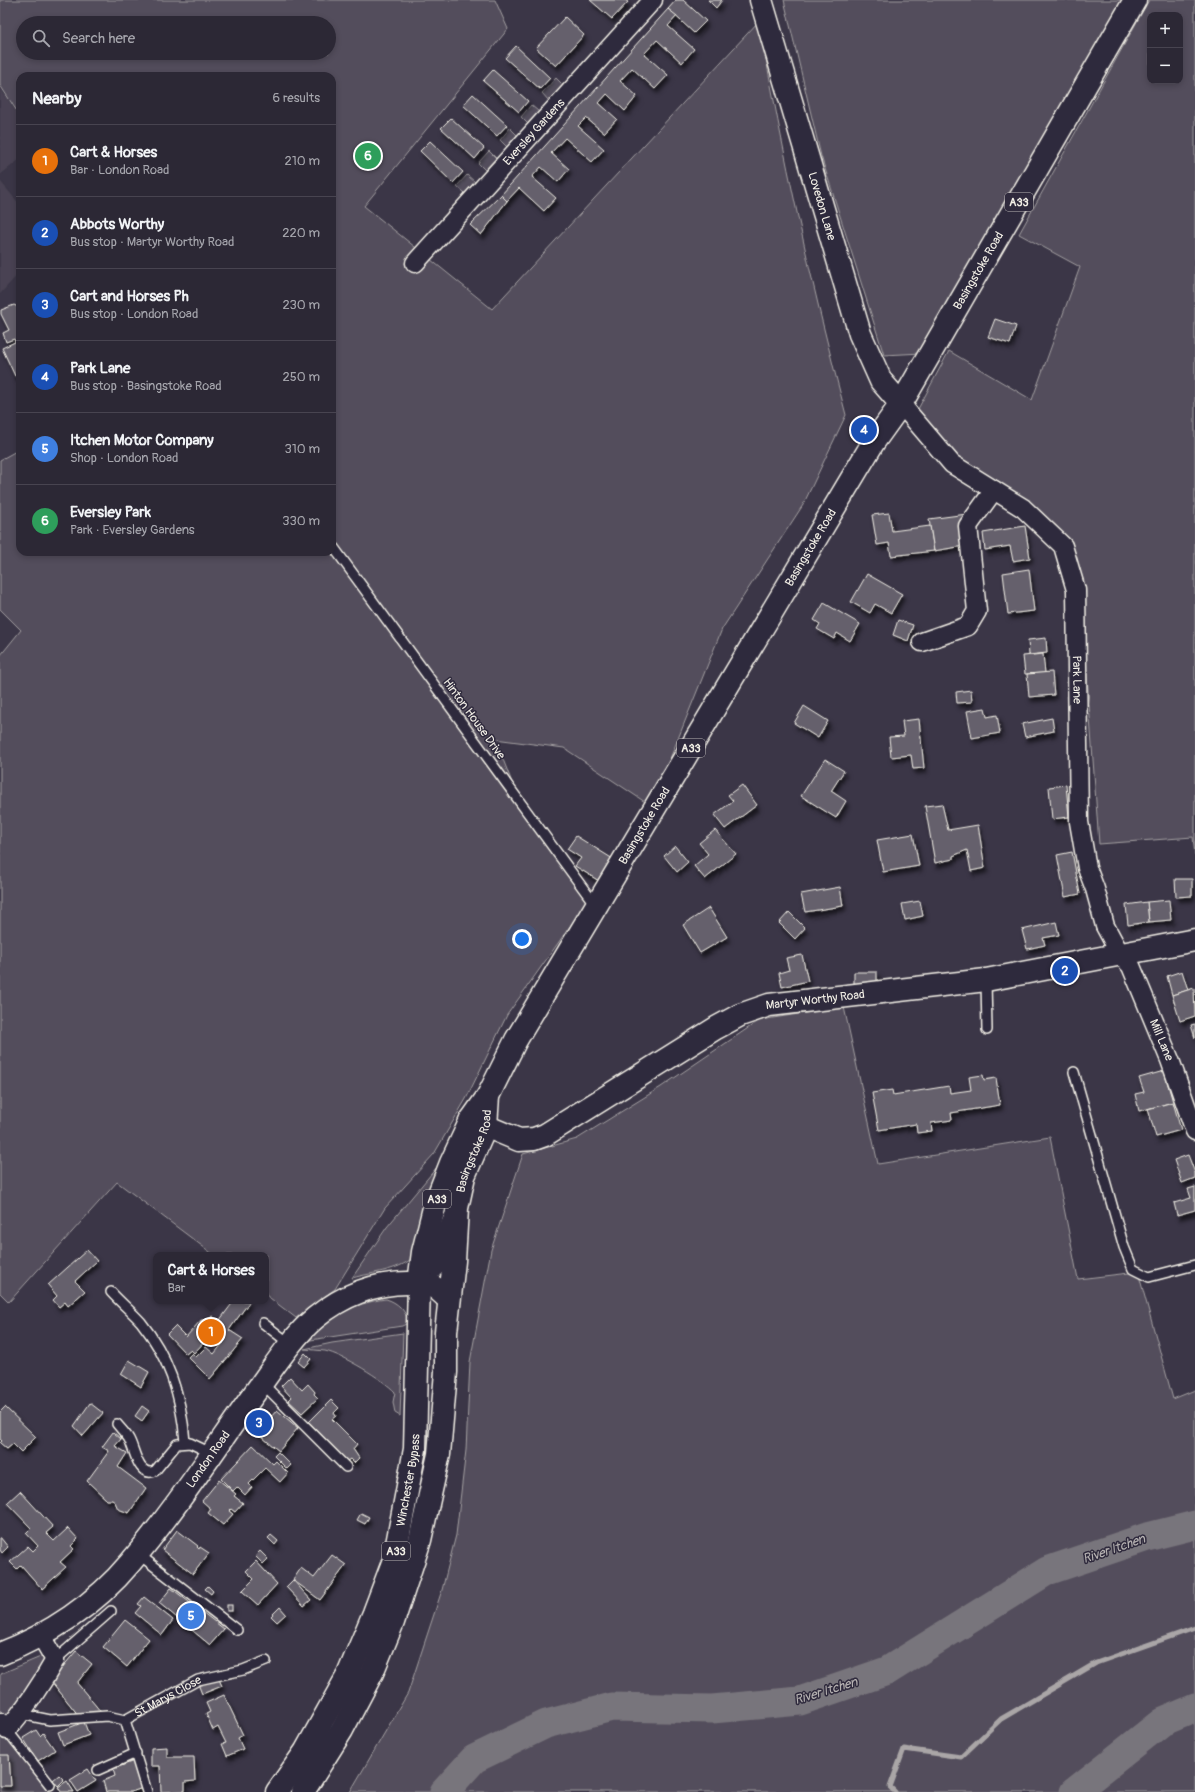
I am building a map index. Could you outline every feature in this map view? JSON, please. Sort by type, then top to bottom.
[{"type":"main road","name":"Lovedon Lane","points":[[761,0],[860,334],[881,381],[900,404]]},
{"type":"main road","name":"Basingstoke Road","points":[[449,1300],[454,1261],[455,1218],[464,1176],[478,1123],[488,1096],[516,1040],[874,443],[900,404],[1135,0]]},
{"type":"main road","name":"Martyr Worthy Road","points":[[478,1123],[519,1140],[534,1139],[545,1135],[716,1028],[740,1015],[769,1005],[986,980],[1195,940]]},
{"type":"main road","name":"Basingstoke Road","points":[[419,1283],[423,1252],[435,1204],[451,1163],[478,1123]]},
{"type":"main road","points":[[419,1283],[436,1263],[455,1218]]},
{"type":"main road","name":"London Road","points":[[0,1654],[41,1636],[64,1622],[100,1593],[137,1553],[262,1383],[291,1345],[314,1319],[334,1304],[357,1292],[394,1283],[419,1283],[431,1285],[449,1300]]},
{"type":"main road","name":"Winchester Bypass","points":[[277,1792],[305,1752],[348,1675],[394,1560],[415,1449],[419,1283]]},
{"type":"main road","name":"Winchester Bypass","points":[[303,1792],[342,1730],[372,1673],[393,1622],[420,1540],[439,1454],[446,1372],[446,1332],[449,1300]]},
{"type":"street","name":"Eversley Gardens","points":[[415,264],[653,0]]},
{"type":"street","name":"Park Lane","points":[[900,404],[952,464],[1023,508],[1063,546],[1076,590],[1079,822],[1087,868],[1095,889],[1105,926],[1120,954]]},
{"type":"street","points":[[922,642],[968,626],[977,611],[968,526],[994,490]]},
{"type":"street","name":"Mill Lane","points":[[1120,954],[1131,966],[1170,1060],[1195,1130]]},
{"type":"street","points":[[4,1726],[21,1714],[41,1685],[55,1660],[41,1636]]},
{"type":"lane","name":"Hinton House Drive","points":[[336,550],[597,907]]},
{"type":"lane","points":[[986,980],[987,1030]]},
{"type":"lane","points":[[1074,1072],[1124,1247],[1133,1269],[1149,1277],[1195,1265]]},
{"type":"lane","points":[[110,1292],[141,1322],[163,1354],[175,1385],[184,1420],[185,1442]]},
{"type":"lane","points":[[263,1323],[291,1345]]},
{"type":"lane","points":[[262,1383],[346,1467]]},
{"type":"lane","points":[[118,1424],[129,1440],[140,1466],[145,1472],[151,1473],[155,1471],[177,1444],[185,1442],[198,1445],[211,1453]]},
{"type":"lane","points":[[137,1553],[237,1630]]},
{"type":"lane","points":[[55,1660],[111,1612]]},
{"type":"lane","name":"St Marys Close","points":[[21,1714],[50,1720],[107,1716],[125,1720],[198,1680],[243,1670],[266,1661]]},
{"type":"lane","points":[[125,1720],[147,1792]]},
{"type":"lane","points":[[4,1726],[50,1785]]},
{"type":"lane","points":[[98,1770],[136,1753]]},
{"type":"shaded area","points":[[0,0],[495,0],[508,29],[364,206],[492,309],[759,21],[798,219],[846,415],[803,505],[722,629],[651,806],[564,748],[495,739],[515,790],[590,898],[507,1015],[466,1099],[434,1154],[385,1208],[335,1289],[296,1318],[269,1297],[269,1252],[210,1252],[117,1182],[9,1302],[0,1293],[0,656],[21,630],[0,609],[0,460],[16,451],[16,556],[336,556],[336,72],[16,72],[16,110],[0,85]]},
{"type":"shaded area","points":[[784,0],[1123,0],[922,353],[884,355],[821,156]]},
{"type":"shaded area","points":[[1149,0],[1195,0],[1195,856],[1193,837],[1099,844],[1081,591],[1072,544],[1029,503],[959,458],[918,409],[949,351],[1032,400],[1080,267],[1019,234]]},
{"type":"shaded area","points":[[556,78],[563,85],[549,101],[542,93]]},
{"type":"shaded area","points":[[0,88],[16,111],[16,162],[0,175]]},
{"type":"shaded area","points":[[531,105],[539,112],[528,124],[521,117]]},
{"type":"shaded area","points":[[510,128],[517,135],[507,147],[500,140]]},
{"type":"shaded area","points":[[489,151],[496,158],[485,170],[478,163]]},
{"type":"shaded area","points":[[467,175],[475,182],[465,193],[457,186]]},
{"type":"shaded area","points":[[0,181],[16,200],[16,276],[0,294]]},
{"type":"shaded area","points":[[844,1007],[878,1164],[1050,1137],[1078,1279],[1138,1272],[1173,1399],[1195,1390],[1195,1792],[350,1792],[408,1693],[442,1590],[456,1535],[466,1450],[470,1362],[491,1250],[523,1154],[577,1139],[661,1087],[760,1020]]},
{"type":"shaded area","points":[[442,1161],[417,1254],[411,1260],[395,1267],[352,1278],[387,1227]]},
{"type":"shaded area","points":[[386,1299],[394,1302],[404,1311],[408,1323],[402,1326],[304,1341],[322,1325],[341,1313],[362,1304]]},
{"type":"shaded area","points":[[403,1333],[400,1416],[395,1413],[393,1402],[395,1392],[382,1381],[352,1362],[333,1353],[304,1349],[332,1343]]},
{"type":"shaded area","points":[[50,1653],[55,1662],[7,1718],[0,1710],[0,1674]]},
{"type":"shaded area","points":[[0,1731],[50,1792],[0,1792]]},
{"type":"building","points":[[590,0],[625,0],[628,2],[612,19]]},
{"type":"building","points":[[676,0],[683,0],[706,21],[694,33],[668,9]]},
{"type":"building","points":[[708,0],[722,0],[716,8]]},
{"type":"building","points":[[668,9],[677,16],[668,26],[694,49],[682,63],[657,40],[644,54],[668,75],[655,89],[632,68],[620,81],[637,96],[625,111],[607,94],[599,103],[617,119],[604,133],[586,118],[578,126],[604,149],[592,162],[565,138],[551,153],[569,169],[558,182],[541,167],[532,177],[556,198],[544,211],[519,188],[507,201],[501,195]]},
{"type":"building","points":[[565,17],[584,35],[556,66],[536,48]]},
{"type":"building","points":[[516,46],[550,78],[540,89],[505,58]]},
{"type":"building","points":[[493,70],[528,101],[519,112],[483,81]]},
{"type":"building","points":[[473,94],[507,125],[497,136],[463,105]]},
{"type":"building","points":[[451,118],[484,148],[475,159],[441,128]]},
{"type":"building","points":[[430,141],[463,172],[453,183],[420,151]]},
{"type":"building","points":[[501,195],[507,201],[481,235],[470,225]]},
{"type":"building","points":[[14,305],[16,306],[16,376],[2,348],[15,342],[14,339],[6,342],[3,333],[9,330],[1,314],[1,310]]},
{"type":"building","points":[[995,319],[1016,326],[1010,344],[988,337]]},
{"type":"building","points":[[889,513],[892,531],[930,526],[934,551],[891,556],[889,543],[877,545],[872,515]]},
{"type":"building","points":[[967,514],[968,520],[960,521],[964,546],[934,551],[929,519]]},
{"type":"building","points":[[1025,526],[1030,558],[1013,561],[1010,546],[985,550],[983,533]]},
{"type":"building","points":[[1029,569],[1034,611],[1008,614],[1003,573]]},
{"type":"building","points":[[867,574],[902,594],[891,613],[875,604],[870,613],[851,602]]},
{"type":"building","points":[[824,603],[860,624],[850,641],[837,633],[834,639],[817,629],[820,624],[814,620]]},
{"type":"building","points":[[898,620],[913,625],[908,641],[893,635]]},
{"type":"building","points":[[1046,638],[1047,653],[1029,655],[1028,640]]},
{"type":"building","points":[[1043,654],[1045,673],[1025,674],[1023,656]]},
{"type":"building","points":[[1052,672],[1054,695],[1029,697],[1027,674]]},
{"type":"building","points":[[971,690],[972,702],[957,703],[956,692]]},
{"type":"building","points":[[804,706],[828,721],[818,738],[794,723]]},
{"type":"building","points":[[985,708],[987,717],[997,715],[1000,733],[972,738],[967,711]]},
{"type":"building","points":[[1052,718],[1054,731],[1025,737],[1022,724]]},
{"type":"building","points":[[919,719],[924,768],[913,769],[911,755],[891,757],[889,737],[904,736],[902,721]]},
{"type":"building","points":[[825,759],[844,771],[831,791],[846,801],[836,818],[801,796]]},
{"type":"building","points":[[742,785],[757,805],[725,829],[714,815],[733,801],[728,795]]},
{"type":"building","points":[[1066,785],[1069,817],[1052,819],[1049,787]]},
{"type":"building","points":[[942,804],[948,830],[978,825],[985,868],[971,871],[967,850],[953,856],[953,859],[935,863],[925,806]]},
{"type":"building","points":[[715,830],[736,854],[705,879],[694,866],[708,854],[699,843]]},
{"type":"building","points":[[913,834],[919,866],[883,872],[877,840]]},
{"type":"building","points":[[576,836],[613,859],[599,881],[575,866],[581,858],[567,849]]},
{"type":"building","points":[[675,846],[688,862],[677,872],[664,856]]},
{"type":"building","points":[[1072,852],[1080,894],[1065,897],[1057,855]]},
{"type":"building","points":[[1175,879],[1192,879],[1192,896],[1176,897]]},
{"type":"building","points":[[840,887],[843,906],[805,912],[801,894]]},
{"type":"building","points":[[1169,900],[1171,920],[1149,922],[1147,902]]},
{"type":"building","points":[[920,901],[923,916],[905,920],[902,904]]},
{"type":"building","points":[[1147,902],[1149,922],[1128,925],[1126,905]]},
{"type":"building","points":[[709,908],[727,937],[700,953],[683,925]]},
{"type":"building","points":[[789,912],[805,928],[795,939],[779,923]]},
{"type":"building","points":[[1056,922],[1059,935],[1043,938],[1045,945],[1027,949],[1022,930]]},
{"type":"building","points":[[802,955],[808,981],[782,987],[779,973],[789,970],[786,958]]},
{"type":"building","points":[[1182,971],[1188,990],[1172,995],[1167,976]]},
{"type":"building","points":[[854,972],[877,972],[877,987],[854,988]]},
{"type":"building","points":[[1194,988],[1195,1016],[1180,1021],[1172,995]]},
{"type":"building","points":[[1195,1024],[1195,1038],[1191,1025]]},
{"type":"building","points":[[1164,1071],[1173,1102],[1139,1111],[1135,1094],[1144,1092],[1139,1078]]},
{"type":"building","points":[[983,1075],[984,1080],[996,1078],[1000,1105],[951,1113],[952,1120],[931,1123],[932,1131],[917,1133],[916,1124],[879,1130],[872,1093],[892,1090],[893,1095],[949,1086],[950,1093],[971,1090],[969,1077]]},
{"type":"building","points":[[1173,1102],[1181,1130],[1156,1137],[1148,1109]]},
{"type":"building","points":[[1188,1155],[1195,1173],[1195,1178],[1182,1183],[1174,1160]]},
{"type":"building","points":[[1195,1187],[1195,1210],[1177,1215],[1174,1203],[1191,1198],[1188,1189]]},
{"type":"building","points":[[87,1250],[97,1261],[75,1281],[85,1291],[68,1306],[65,1302],[59,1307],[53,1300],[57,1296],[48,1285]]},
{"type":"building","points":[[232,1304],[248,1304],[229,1330],[243,1339],[210,1379],[188,1357],[192,1353],[196,1357],[206,1347],[214,1354],[223,1343],[212,1334],[194,1353],[191,1350],[186,1354],[167,1334],[175,1326],[186,1337],[201,1320],[208,1320],[212,1316],[219,1321]]},
{"type":"building","points":[[305,1353],[311,1359],[304,1367],[298,1362]]},
{"type":"building","points":[[129,1360],[149,1372],[141,1387],[121,1374]]},
{"type":"building","points":[[290,1377],[302,1390],[308,1384],[318,1398],[302,1413],[288,1400],[291,1397],[281,1386]]},
{"type":"building","points":[[331,1400],[339,1408],[334,1413],[336,1416],[332,1419],[357,1444],[353,1449],[359,1458],[354,1463],[350,1459],[347,1461],[309,1422]]},
{"type":"building","points":[[90,1403],[103,1413],[83,1436],[74,1426]]},
{"type":"building","points":[[142,1406],[149,1411],[142,1421],[135,1416]]},
{"type":"building","points":[[5,1407],[36,1437],[21,1452],[13,1444],[7,1449],[0,1443],[2,1441],[0,1439],[0,1412]]},
{"type":"building","points":[[277,1410],[298,1428],[279,1451],[257,1433]]},
{"type":"building","points":[[113,1432],[121,1439],[115,1446],[127,1453],[118,1467],[146,1488],[129,1513],[118,1509],[115,1502],[112,1500],[107,1500],[87,1481],[109,1451],[102,1447]]},
{"type":"building","points":[[253,1445],[273,1464],[276,1461],[288,1473],[280,1482],[265,1468],[249,1484],[252,1487],[245,1495],[237,1487],[233,1491],[221,1479]]},
{"type":"building","points":[[278,1452],[291,1465],[287,1469],[274,1456]]},
{"type":"building","points":[[219,1480],[236,1494],[234,1496],[243,1503],[235,1512],[231,1509],[229,1511],[233,1514],[223,1525],[208,1513],[211,1509],[202,1501]]},
{"type":"building","points":[[20,1491],[53,1527],[46,1533],[54,1541],[68,1528],[78,1539],[71,1546],[74,1549],[60,1562],[66,1567],[42,1589],[21,1565],[17,1569],[10,1562],[28,1546],[33,1551],[38,1546],[26,1533],[31,1528],[7,1503]]},
{"type":"building","points":[[361,1513],[369,1517],[365,1524],[357,1520]]},
{"type":"building","points":[[177,1530],[198,1546],[197,1547],[199,1549],[200,1547],[209,1553],[193,1574],[162,1550]]},
{"type":"building","points":[[271,1535],[278,1541],[275,1545],[268,1538]]},
{"type":"building","points":[[0,1537],[8,1547],[2,1553],[0,1550]]},
{"type":"building","points":[[260,1551],[268,1559],[263,1564],[255,1556]]},
{"type":"building","points":[[332,1555],[346,1565],[320,1600],[293,1580],[301,1568],[314,1578]]},
{"type":"building","points":[[256,1561],[277,1584],[258,1605],[242,1591],[254,1579],[246,1571]]},
{"type":"building","points":[[293,1580],[311,1600],[304,1606],[286,1587]]},
{"type":"building","points":[[208,1586],[213,1591],[211,1594],[205,1589]]},
{"type":"building","points":[[171,1588],[224,1629],[210,1645],[159,1603]]},
{"type":"building","points":[[144,1597],[173,1620],[162,1635],[135,1613],[141,1606],[138,1604]]},
{"type":"building","points":[[227,1605],[232,1605],[232,1611],[227,1611]]},
{"type":"building","points":[[280,1607],[286,1614],[277,1622],[271,1616]]},
{"type":"building","points":[[125,1620],[149,1639],[127,1667],[103,1647]]},
{"type":"building","points":[[76,1651],[92,1664],[77,1683],[101,1712],[79,1716],[51,1681]]},
{"type":"building","points":[[218,1677],[222,1686],[202,1694],[198,1684]]},
{"type":"building","points":[[224,1695],[243,1735],[238,1738],[243,1749],[227,1756],[222,1744],[226,1743],[218,1727],[213,1730],[206,1714],[210,1712],[206,1703]]},
{"type":"building","points":[[84,1722],[89,1735],[63,1745],[58,1732]]},
{"type":"building","points":[[36,1730],[40,1736],[43,1733],[55,1750],[38,1761],[23,1738]]},
{"type":"building","points":[[167,1747],[167,1757],[194,1757],[195,1781],[185,1782],[185,1791],[161,1792],[160,1766],[151,1766],[151,1748]]},
{"type":"building","points":[[0,1755],[9,1755],[11,1786],[0,1786]]},
{"type":"building","points":[[134,1761],[143,1788],[131,1792],[106,1792],[103,1781],[115,1776],[113,1769]]},
{"type":"building","points":[[88,1769],[96,1781],[78,1792],[70,1780]]},
{"type":"building","points":[[59,1775],[64,1780],[58,1786],[53,1780]]},
{"type":"building","points":[[67,1781],[74,1792],[61,1792],[58,1787]]},
{"type":"waterway","name":"River Itchen","points":[[444,1792],[474,1759],[546,1724],[612,1707],[712,1709],[800,1701],[887,1671],[1047,1571],[1147,1537],[1195,1525]]},
{"type":"waterway","points":[[895,1792],[890,1787],[904,1749],[961,1757],[1001,1719],[1096,1663],[1195,1628]]},
{"type":"waterway","name":"River Itchen","points":[[1074,1792],[1162,1722],[1195,1708]]},
{"type":"place","name":"Eversley Park","points":[[368,156]]},
{"type":"place","name":"Park Lane","points":[[864,430]]},
{"type":"place","name":"Abbots Worthy","points":[[1065,971]]},
{"type":"place","name":"Cart & Horses","points":[[211,1332]]},
{"type":"place","name":"Cart and Horses Ph","points":[[259,1423]]},
{"type":"place","name":"Itchen Motor Company","points":[[191,1616]]}]
